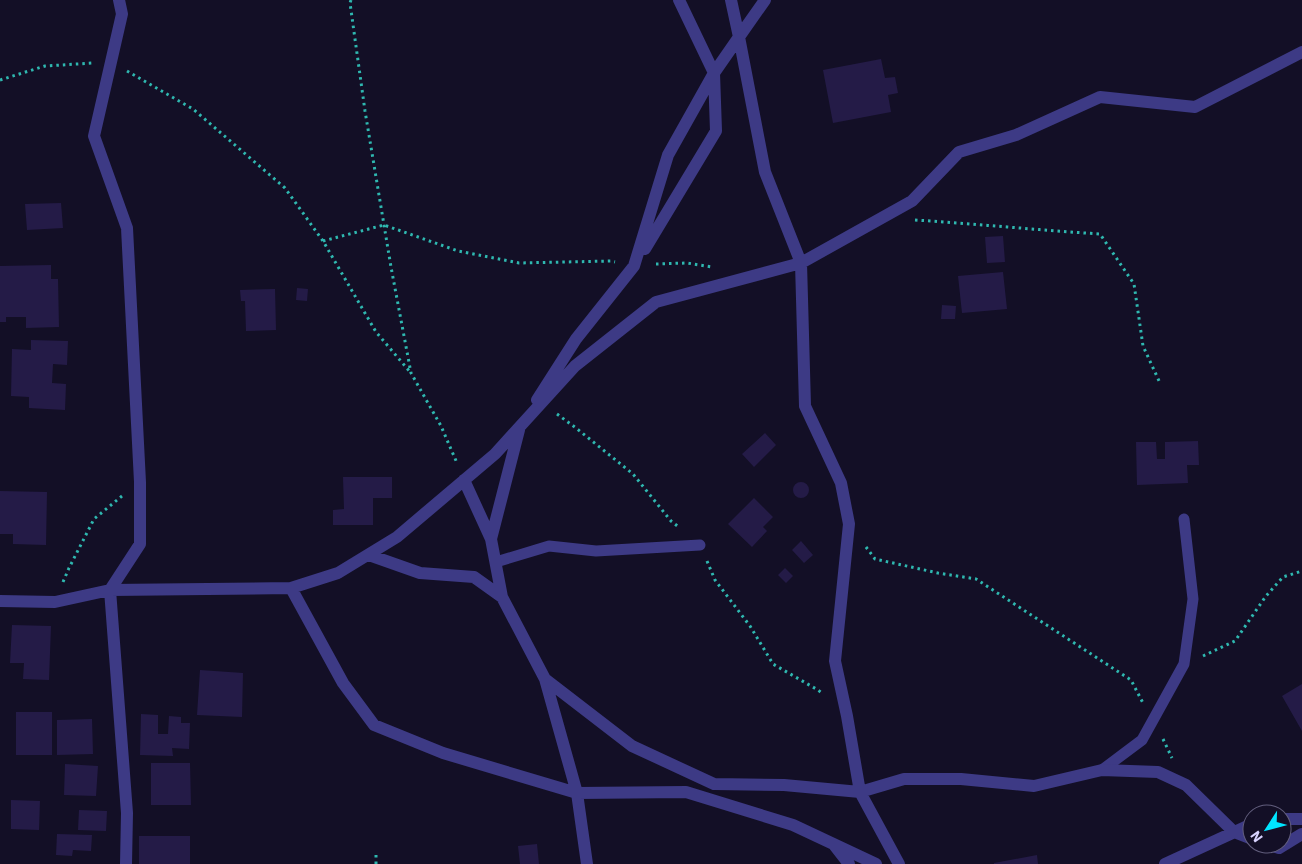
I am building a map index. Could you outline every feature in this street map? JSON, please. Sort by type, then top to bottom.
[{"type":"street","points":[[112,0],[122,14]]},
{"type":"street","points":[[119,0],[122,14],[94,136],[127,228],[140,482],[140,544],[110,590],[127,813],[126,864]]},
{"type":"street","points":[[731,0],[765,172],[801,263],[805,406],[840,483],[849,524],[835,661],[860,792],[899,864]]},
{"type":"street","points":[[634,266],[668,155],[714,73],[765,0]]},
{"type":"street","points":[[491,539],[519,428],[576,339],[634,266],[716,131],[714,73],[680,1]]},
{"type":"street","points":[[0,600],[56,602],[110,590],[291,588],[338,573],[397,537],[495,454],[575,366],[656,302],[801,263],[912,201],[959,152],[1016,134],[1100,97],[1195,107],[1302,52]]},
{"type":"street","points":[[464,480],[491,539],[502,597],[545,679],[577,793],[587,864]]},
{"type":"street","points":[[369,555],[420,573],[474,577],[502,597]]},
{"type":"street","points":[[291,588],[343,683],[374,725],[443,753],[577,793],[686,792],[794,824],[876,864]]},
{"type":"street","points":[[545,679],[632,746],[714,784],[784,785],[860,792],[904,779],[962,779],[1034,786],[1102,770],[1158,772],[1186,785],[1234,832],[1242,835]]},
{"type":"street","points":[[1166,864],[1242,828]]},
{"type":"street","points":[[833,844],[849,864]]},
{"type":"lane","points":[[1102,770],[1142,740],[1184,664],[1193,599],[1184,519]]},
{"type":"lane","points":[[496,562],[549,546],[596,551],[700,545]]},
{"type":"path","points":[[351,0],[364,111],[411,373]]},
{"type":"path","points":[[0,80],[45,66],[112,61],[193,110],[286,188],[323,241],[376,332],[411,373],[441,426],[464,480]]},
{"type":"path","points":[[881,218],[1100,234],[1134,284],[1143,346],[1160,383]]},
{"type":"path","points":[[323,241],[384,224],[458,251],[519,263],[611,261],[634,266],[687,262],[713,267]]},
{"type":"path","points":[[56,602],[68,568],[94,519],[140,482]]},
{"type":"path","points":[[849,524],[875,559],[976,580],[1131,680],[1186,785]]},
{"type":"path","points":[[1184,664],[1235,641],[1266,596],[1283,577],[1302,571]]},
{"type":"path","points":[[376,855],[376,864]]},
{"type":"building","points":[[881,59],[885,78],[895,77],[898,93],[888,95],[891,112],[833,123],[823,70]]},
{"type":"building","points":[[61,203],[63,228],[27,230],[25,204]]},
{"type":"building","points":[[1003,236],[1005,262],[987,263],[985,237]]},
{"type":"building","points":[[51,265],[51,279],[58,279],[59,327],[26,328],[26,317],[6,317],[6,322],[0,322],[0,266]]},
{"type":"building","points":[[1003,272],[1007,309],[962,313],[958,276]]},
{"type":"building","points":[[297,288],[308,289],[307,301],[296,300]]},
{"type":"building","points":[[275,289],[276,330],[246,331],[245,301],[241,301],[240,290]]},
{"type":"building","points":[[942,305],[956,306],[955,319],[941,319]]},
{"type":"building","points":[[31,340],[68,341],[67,365],[53,364],[52,383],[66,384],[65,410],[29,408],[29,397],[11,396],[12,349],[31,350]]},
{"type":"building","points":[[765,433],[776,445],[754,467],[742,454]]},
{"type":"building","points":[[1198,441],[1199,465],[1187,465],[1188,483],[1137,485],[1136,442],[1156,442],[1157,459],[1165,459],[1165,442]]},
{"type":"building","points":[[343,477],[392,477],[392,498],[373,498],[373,525],[333,525],[333,510],[344,509]]},
{"type":"building","points":[[801,482],[807,484],[809,490],[807,496],[801,498],[795,496],[793,490],[795,484]]},
{"type":"building","points":[[0,491],[47,492],[46,545],[13,544],[13,534],[0,534]]},
{"type":"building","points":[[754,498],[773,517],[763,527],[767,531],[752,547],[728,524]]},
{"type":"building","points":[[801,541],[813,555],[804,563],[792,550]]},
{"type":"building","points":[[785,568],[793,576],[786,583],[778,575]]},
{"type":"building","points":[[12,625],[51,626],[49,680],[23,679],[24,663],[10,663]]},
{"type":"building","points":[[200,670],[243,673],[242,717],[197,715]]},
{"type":"building","points":[[1302,684],[1302,731],[1282,696]]},
{"type":"building","points":[[16,712],[52,712],[52,755],[16,755]]},
{"type":"building","points":[[141,714],[158,715],[158,734],[168,734],[169,716],[181,717],[181,723],[190,723],[189,749],[172,748],[173,756],[140,755]]},
{"type":"building","points":[[92,719],[93,754],[57,755],[57,720]]},
{"type":"building","points":[[151,763],[190,763],[191,805],[151,805]]},
{"type":"building","points":[[65,764],[98,766],[96,796],[64,795]]},
{"type":"building","points":[[11,800],[40,801],[39,830],[11,829]]},
{"type":"building","points":[[79,810],[107,811],[106,831],[78,830]]},
{"type":"building","points":[[57,834],[92,835],[91,851],[73,850],[72,856],[56,855]]},
{"type":"building","points":[[139,836],[190,836],[190,864],[139,864]]},
{"type":"building","points":[[537,844],[539,864],[520,864],[518,846]]},
{"type":"building","points":[[1037,855],[1038,864],[994,864],[994,863]]}]
